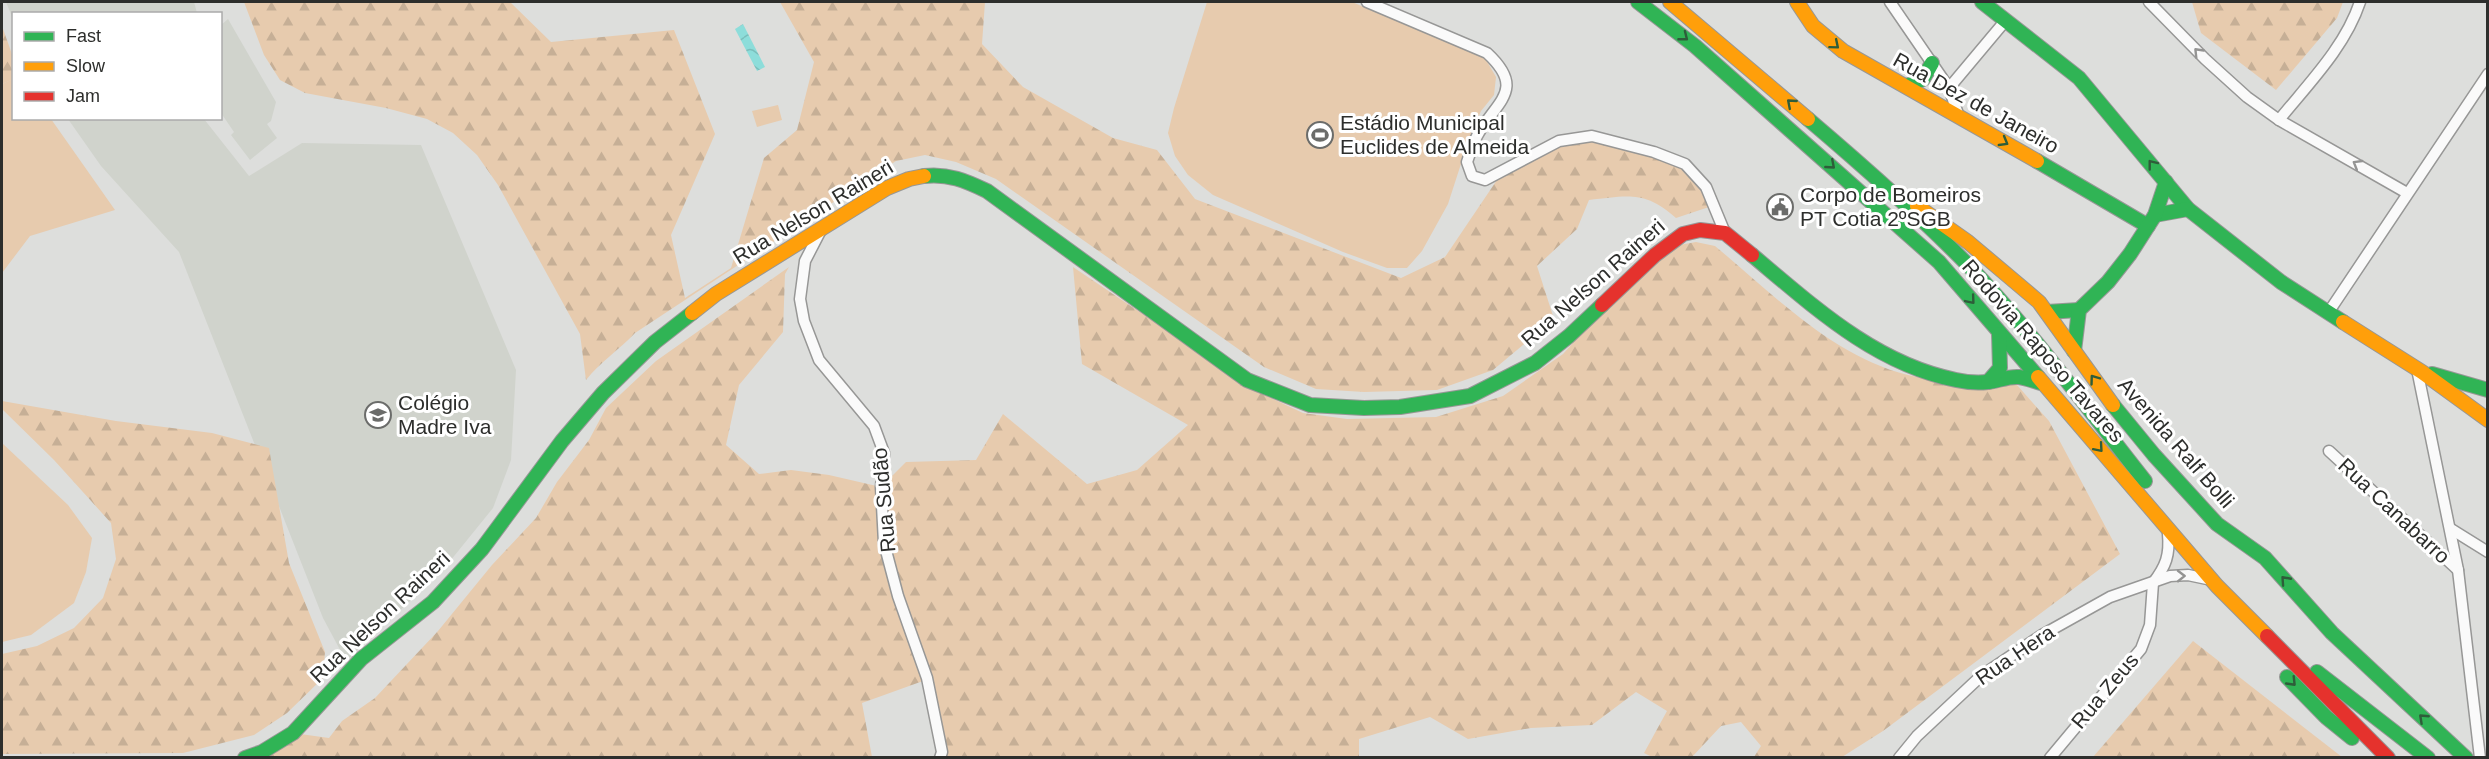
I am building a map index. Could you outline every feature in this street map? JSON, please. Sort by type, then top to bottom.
[{"type":"main road","name":"Rodovia Raposo Tavares","points":[[1638,2],[1695,46],[1939,262],[2214,583],[2388,758]]},
{"type":"main road","name":"Rodovia Raposo Tavares","points":[[1670,2],[1882,182],[1966,263],[2007,308],[2184,530],[2317,672],[2403,758]]},
{"type":"main road","name":"Rua Dez de Janeiro","points":[[1797,2],[1813,26],[1843,51],[2151,220]]},
{"type":"main road","points":[[1982,2],[2079,78],[2188,209],[2281,282],[2420,370],[2487,420]]},
{"type":"main road","points":[[1907,86],[1917,84],[1926,76],[1932,63]]},
{"type":"main road","name":"Rua Nelson Raineri","points":[[246,758],[262,752],[292,733],[361,659],[433,602],[482,549],[562,441],[603,393],[655,342],[716,294],[887,188],[909,179],[933,175],[960,178],[987,191],[1247,380],[1310,405],[1364,408],[1440,402],[1470,396],[1535,363],[1569,336],[1637,271],[1683,234],[1700,230],[1725,232]]},
{"type":"main road","name":"Avenida Ralf Bolli","points":[[1882,182],[1968,242],[2039,302],[2109,400],[2154,455],[2217,524],[2265,558],[2332,633],[2466,758]]},
{"type":"main road","points":[[2074,351],[2079,310],[2108,282],[2151,220],[2166,182]]},
{"type":"main road","points":[[2151,220],[2188,209]]},
{"type":"main road","points":[[1725,232],[1829,319],[1890,358],[1959,381],[1988,382],[2020,377],[2041,383]]},
{"type":"main road","points":[[2047,312],[2079,310]]},
{"type":"main road","points":[[1988,382],[2000,368],[1999,334]]},
{"type":"main road","points":[[2420,370],[2487,390]]},
{"type":"main road","points":[[2214,583],[2240,623],[2276,665],[2326,717],[2377,758]]},
{"type":"main road","points":[[2317,672],[2428,758]]},
{"type":"street","points":[[1367,2],[1487,53],[1502,67],[1507,86],[1502,101],[1477,136],[1467,162],[1472,176],[1485,180],[1559,141],[1592,136],[1654,152],[1685,164],[1706,187],[1725,232]]},
{"type":"street","points":[[1890,2],[1949,88],[1958,114]]},
{"type":"street","points":[[2149,2],[2247,98],[2279,120],[2407,194]]},
{"type":"street","points":[[2279,120],[2339,45],[2352,25],[2360,2]]},
{"type":"street","points":[[1949,88],[2006,20]]},
{"type":"street","points":[[2328,313],[2487,74]]},
{"type":"street","name":"Rua Sudão","points":[[822,227],[805,261],[800,299],[804,321],[819,360],[874,426],[884,453],[881,487],[884,543],[898,596],[927,678],[942,752],[940,758]]},
{"type":"street","points":[[2420,370],[2458,570],[2480,758]]},
{"type":"street","name":"Rua Canabarro","points":[[2329,451],[2458,570]]},
{"type":"street","points":[[2451,529],[2487,552]]},
{"type":"street","points":[[2153,583],[2164,568],[2169,553],[2168,531]]},
{"type":"street","name":"Rua Hera","points":[[1899,758],[1917,736],[1989,670],[2042,634],[2110,597],[2170,576],[2179,575],[2214,583]]},
{"type":"street","name":"Rua Zeus","points":[[2050,758],[2141,649],[2150,625],[2153,583]]},
{"type":"shaded area","points":[[6,2],[194,2],[197,12],[12,12],[12,17]]},
{"type":"shaded area","points":[[228,19],[276,102],[271,121],[267,124],[277,138],[250,160],[231,135],[234,132],[222,114],[222,24]]},
{"type":"shaded area","name":"Colégio Madre Iva","points":[[69,120],[205,120],[249,176],[302,143],[421,145],[516,370],[511,460],[493,508],[442,571],[346,661],[323,618],[179,252],[101,166]]},
{"type":"green space","points":[[244,2],[510,2],[551,42],[674,30],[715,134],[671,235],[685,298],[731,268],[764,158],[797,130],[814,62],[780,2],[985,2],[982,44],[1023,87],[1113,138],[1157,150],[1195,199],[1401,278],[1445,257],[1499,177],[1559,144],[1591,138],[1684,166],[1706,189],[1709,207],[1676,218],[1665,209],[1645,199],[1625,197],[1589,200],[1577,229],[1537,266],[1554,319],[1493,370],[1437,390],[1364,392],[1316,389],[1264,367],[996,179],[956,162],[925,155],[896,161],[635,333],[586,380],[580,334],[498,185],[477,155],[453,133],[427,119],[386,108],[305,93],[280,80],[264,55]]},
{"type":"green space","name":"Estádio Municipal Euclides de Almeida","points":[[1207,2],[1352,2],[1485,58],[1496,77],[1494,95],[1481,111],[1470,136],[1448,204],[1422,251],[1407,268],[1387,268],[1343,252],[1213,195],[1188,175],[1175,156],[1168,133]]},
{"type":"green space","points":[[2192,2],[2343,2],[2337,18],[2276,90],[2201,33]]},
{"type":"green space","points":[[2,26],[12,54],[12,80],[2,84]]},
{"type":"green space","points":[[12,79],[12,120],[52,120],[115,210],[30,236],[2,273],[2,84]]},
{"type":"green space","points":[[778,105],[782,120],[757,127],[752,111]]},
{"type":"green space","points":[[1696,242],[1715,246],[1805,321],[1854,354],[1880,366],[1908,375],[1935,380],[2017,385],[2049,421],[2120,554],[1883,731],[1842,757],[1754,757],[1761,746],[1741,722],[1721,726],[1692,757],[1652,757],[1644,753],[1667,711],[1636,692],[1592,725],[1531,728],[1468,739],[1430,717],[1359,739],[1359,757],[940,757],[923,681],[862,703],[872,757],[245,758],[293,733],[329,738],[342,721],[375,698],[438,631],[492,565],[536,518],[557,482],[589,440],[606,408],[656,361],[789,267],[785,274],[783,332],[739,385],[726,445],[759,474],[791,470],[829,475],[881,487],[906,462],[976,460],[1003,414],[1087,484],[1137,470],[1188,425],[1082,364],[1073,267],[1258,392],[1303,413],[1347,419],[1436,417],[1503,396],[1563,354],[1634,275],[1679,245]]},
{"type":"green space","points":[[2,401],[116,421],[212,433],[269,448],[289,563],[325,652],[323,678],[287,713],[254,735],[183,753],[2,754],[2,654],[37,646],[74,628],[103,598],[116,559],[111,523],[54,460],[2,409]]},
{"type":"green space","points":[[2,443],[68,505],[92,538],[86,572],[74,603],[31,635],[2,642]]},
{"type":"green space","points":[[2193,641],[2342,757],[2093,757]]},
{"type":"water","points":[[743,24],[765,67],[757,71],[735,29]]},
{"type":"traffic: fast","points":[[1638,2],[1695,46],[1939,262],[2038,377]]},
{"type":"traffic: fast","points":[[1982,2],[2079,78],[2188,209],[2281,282],[2343,322]]},
{"type":"traffic: fast","points":[[1907,86],[1923,79],[1932,63]]},
{"type":"traffic: fast","points":[[1808,119],[1869,171],[1966,263],[2036,342],[2145,481]]},
{"type":"traffic: fast","points":[[2037,161],[2148,226]]},
{"type":"traffic: fast","points":[[924,176],[949,177],[987,191],[1247,380],[1310,405],[1400,407],[1470,396],[1535,363],[1569,336],[1602,305]]},
{"type":"traffic: fast","points":[[2074,351],[2079,310],[2108,282],[2130,254],[2155,215],[2166,182]]},
{"type":"traffic: fast","points":[[2155,215],[2188,209]]},
{"type":"traffic: fast","points":[[1752,255],[1846,331],[1899,361],[1926,372],[1960,381],[1984,382],[2019,377],[2041,383]]},
{"type":"traffic: fast","points":[[2047,312],[2079,310]]},
{"type":"traffic: fast","points":[[245,758],[262,752],[293,733],[361,659],[433,602],[482,549],[562,441],[603,393],[655,342],[692,313]]},
{"type":"traffic: fast","points":[[1988,382],[2000,368],[1999,334]]},
{"type":"traffic: fast","points":[[2432,374],[2488,390]]},
{"type":"traffic: fast","points":[[2113,405],[2154,455],[2217,524],[2265,558],[2332,633],[2466,758]]},
{"type":"traffic: fast","points":[[2317,672],[2428,758]]},
{"type":"traffic: fast","points":[[2287,677],[2326,717],[2352,738]]},
{"type":"traffic: slow","points":[[1670,2],[1808,119]]},
{"type":"traffic: slow","points":[[1797,2],[1813,26],[1843,51],[2037,161]]},
{"type":"traffic: slow","points":[[692,313],[716,294],[887,188],[924,176]]},
{"type":"traffic: slow","points":[[1917,206],[1968,242],[2039,302],[2113,405]]},
{"type":"traffic: slow","points":[[2343,322],[2422,372],[2488,420]]},
{"type":"traffic: slow","points":[[2038,377],[2217,586],[2267,636]]},
{"type":"traffic: jam","points":[[1602,305],[1655,255],[1683,234],[1700,230],[1725,233],[1752,255]]},
{"type":"traffic: jam","points":[[2267,636],[2388,758]]},
{"type":"place","name":"Estádio Municipal Euclides de Almeida","points":[[1320,135]]},
{"type":"place","name":"Corpo de Bomeiros PT Cotia 2ºSGB","points":[[1780,207]]},
{"type":"place","name":"Colégio Madre Iva","points":[[378,415]]}]
